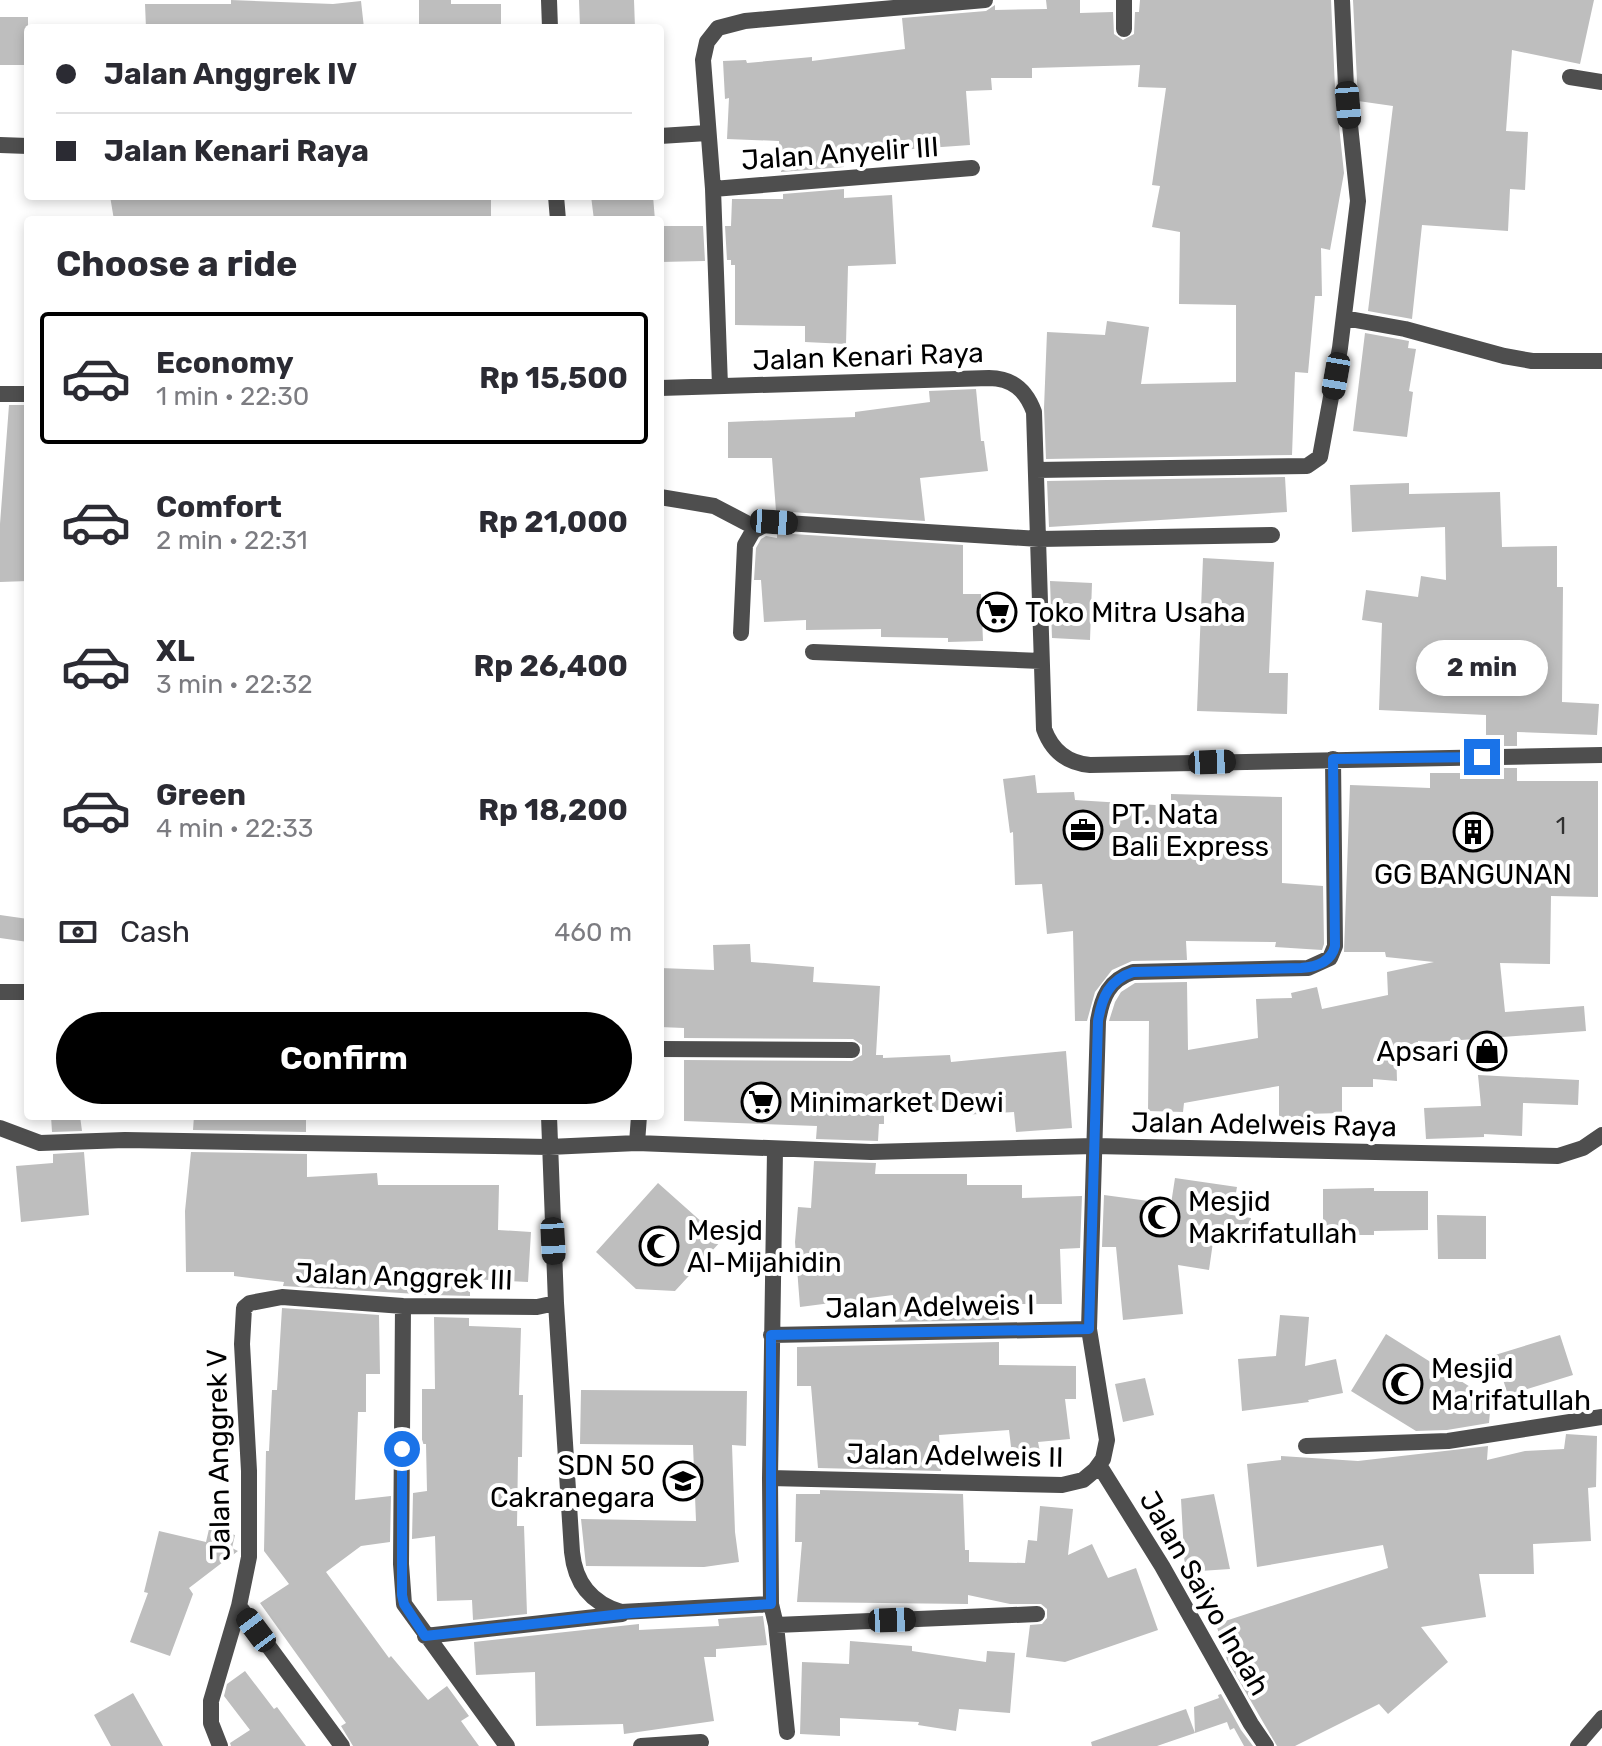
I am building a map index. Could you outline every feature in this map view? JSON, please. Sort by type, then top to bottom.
[{"type":"street","points":[[549,0],[550,24]]},
{"type":"street","points":[[720,386],[713,189],[703,53],[710,37],[718,28],[745,21],[985,0]]},
{"type":"street","points":[[1124,0],[1124,29]]},
{"type":"street","points":[[1036,470],[1312,464],[1320,457],[1344,318],[1358,201],[1346,87],[1342,0]]},
{"type":"street","points":[[1570,77],[1602,82]]},
{"type":"street","points":[[664,136],[707,133]]},
{"type":"street","points":[[0,145],[24,146]]},
{"type":"street","name":"Jalan Anyelir III","points":[[713,189],[972,168]]},
{"type":"street","points":[[1344,318],[1405,329],[1532,361],[1602,361]]},
{"type":"street","name":"Jalan Kenari Raya","points":[[664,388],[1003,379],[1021,389],[1032,406],[1044,729],[1055,750],[1075,763],[1602,755]]},
{"type":"street","points":[[0,394],[24,394]]},
{"type":"street","points":[[664,498],[714,506],[756,528]]},
{"type":"street","points":[[741,633],[745,545],[756,528],[774,522],[1039,539],[1272,535]]},
{"type":"street","points":[[813,652],[1041,661]]},
{"type":"street","name":"Jalan Adelweis II","points":[[770,1478],[1062,1485],[1083,1480],[1099,1465],[1107,1440],[1089,1329],[1098,1021],[1105,994],[1118,979],[1133,972],[1308,968],[1330,958],[1335,946],[1333,759]]},
{"type":"street","points":[[0,992],[24,992]]},
{"type":"street","points":[[664,1049],[852,1050]]},
{"type":"street","points":[[549,1120],[556,1303],[573,1562],[580,1582],[593,1598],[611,1609],[631,1613]]},
{"type":"street","points":[[637,1143],[639,1120]]},
{"type":"street","name":"Jalan Adelweis Raya","points":[[0,1128],[40,1143],[125,1140],[549,1147],[637,1143],[871,1152],[1094,1146],[1558,1156],[1583,1148],[1602,1135]]},
{"type":"street","points":[[775,1150],[771,1604],[787,1732]]},
{"type":"street","name":"Jalan Anggrek III","points":[[250,1303],[273,1297],[308,1297],[403,1306],[537,1307],[556,1303]]},
{"type":"street","name":"Jalan Anggrek V","points":[[220,1746],[211,1723],[211,1701],[239,1606],[249,1557],[249,1471],[242,1327],[244,1308],[250,1303]]},
{"type":"street","points":[[403,1306],[404,1604],[507,1746]]},
{"type":"street","name":"Jalan Adelweis I","points":[[771,1335],[1089,1329]]},
{"type":"street","points":[[1306,1446],[1448,1441],[1602,1417]]},
{"type":"street","name":"Jalan Saiyo Indah","points":[[1099,1465],[1162,1566],[1266,1746]]},
{"type":"street","points":[[425,1636],[631,1613],[771,1604]]},
{"type":"street","points":[[239,1606],[342,1746]]},
{"type":"street","points":[[776,1625],[1037,1614]]},
{"type":"street","points":[[641,1746],[701,1742]]},
{"type":"lane","points":[[1577,1746],[1602,1717]]},
{"type":"building","points":[[231,0],[333,4],[361,1],[364,24],[146,24],[145,4],[231,4]]},
{"type":"building","points":[[419,0],[451,0],[451,4],[501,4],[501,24],[419,24]]},
{"type":"building","points":[[579,0],[634,0],[635,24],[580,24]]},
{"type":"building","points":[[1046,0],[1080,0],[1080,13],[1113,12],[1114,34],[1123,40],[1134,34],[1135,12],[1139,12],[1140,0],[1331,0],[1335,88],[1344,173],[1330,250],[1321,248],[1322,296],[1315,296],[1308,373],[1295,372],[1292,455],[1046,459],[1044,408],[1047,332],[1105,335],[1107,321],[1149,327],[1141,384],[1236,382],[1236,305],[1179,304],[1180,232],[1152,227],[1160,186],[1152,185],[1166,88],[1138,87],[1140,65],[1032,68],[1032,78],[991,78],[992,90],[966,91],[970,145],[899,150],[898,143],[844,152],[844,167],[781,172],[779,141],[727,139],[729,98],[725,99],[723,61],[746,60],[747,63],[812,57],[812,61],[905,49],[902,18],[986,11],[995,5],[995,10],[1047,9]]},
{"type":"building","points":[[1353,0],[1594,0],[1580,64],[1512,50],[1506,131],[1528,132],[1525,190],[1510,189],[1508,231],[1422,225],[1412,319],[1368,311],[1393,106],[1358,101]]},
{"type":"building","points":[[0,17],[28,17],[28,24],[24,24],[24,65],[0,65]]},
{"type":"building","points":[[844,189],[844,198],[892,195],[896,264],[848,266],[846,344],[805,342],[805,326],[735,325],[735,265],[727,260],[725,226],[731,226],[732,199],[783,199],[783,194]]},
{"type":"building","points":[[111,200],[491,200],[491,216],[113,216]]},
{"type":"building","points":[[592,200],[653,200],[655,216],[594,216]]},
{"type":"building","points":[[664,226],[703,226],[705,261],[664,262]]},
{"type":"building","points":[[1365,333],[1409,341],[1408,348],[1416,349],[1409,391],[1413,392],[1407,437],[1353,431]]},
{"type":"building","points":[[976,389],[981,441],[984,441],[988,471],[920,478],[925,521],[776,511],[772,458],[728,458],[728,422],[855,417],[855,412],[930,402],[929,391]]},
{"type":"building","points":[[9,405],[24,405],[24,581],[0,582],[0,524]]},
{"type":"building","points":[[1285,477],[1287,512],[1049,527],[1047,481]]},
{"type":"building","points":[[1409,483],[1409,494],[1500,492],[1502,547],[1557,546],[1557,587],[1563,587],[1562,702],[1599,704],[1597,735],[1517,732],[1517,746],[1486,746],[1486,715],[1379,710],[1382,623],[1362,620],[1366,590],[1418,597],[1421,576],[1446,580],[1445,527],[1352,532],[1350,485]]},
{"type":"building","points":[[777,533],[963,545],[963,594],[981,594],[983,641],[881,637],[881,629],[806,630],[806,620],[764,622],[761,580],[754,580],[756,548],[761,539],[766,536],[777,538]]},
{"type":"building","points":[[1203,558],[1274,562],[1269,673],[1288,673],[1287,714],[1197,711]]},
{"type":"building","points":[[1050,581],[1092,583],[1090,640],[1052,638]]},
{"type":"building","points":[[1485,768],[1517,768],[1517,781],[1598,781],[1598,897],[1551,896],[1550,964],[1500,963],[1505,1012],[1584,1006],[1586,1031],[1396,1045],[1397,1081],[1373,1079],[1373,1087],[1342,1087],[1342,1113],[1304,1114],[1304,1134],[1279,1133],[1279,1086],[1184,1103],[1183,1112],[1148,1111],[1149,1021],[1109,1021],[1121,992],[1135,983],[1187,982],[1188,1050],[1258,1038],[1256,999],[1292,998],[1291,993],[1317,987],[1322,1009],[1388,995],[1387,972],[1434,962],[1386,957],[1385,952],[1344,952],[1350,785],[1430,788],[1430,773],[1485,773]]},
{"type":"building","points":[[1035,775],[1037,793],[1074,792],[1075,800],[1171,806],[1171,794],[1282,797],[1282,883],[1323,886],[1322,950],[1275,947],[1276,942],[1186,941],[1187,960],[1132,961],[1112,970],[1095,992],[1087,1021],[1075,1021],[1073,931],[1047,934],[1042,884],[1015,885],[1013,832],[1010,833],[1003,779]]},
{"type":"building","points":[[0,915],[24,918],[24,941],[0,938]]},
{"type":"building","points":[[750,944],[751,962],[814,967],[813,982],[880,986],[876,1055],[883,1055],[883,1058],[950,1055],[951,1062],[1066,1051],[1072,1128],[1016,1132],[1014,1112],[962,1115],[961,1109],[884,1113],[884,1124],[879,1124],[878,1141],[816,1139],[817,1126],[684,1121],[684,1060],[852,1061],[862,1055],[862,1045],[853,1039],[684,1038],[684,1028],[664,1027],[664,968],[714,970],[713,945]]},
{"type":"building","points":[[1478,1075],[1579,1080],[1578,1105],[1523,1103],[1522,1136],[1484,1134],[1484,1137],[1426,1139],[1424,1108],[1481,1106]]},
{"type":"building","points":[[51,1120],[81,1120],[82,1131],[52,1132]]},
{"type":"building","points":[[194,1120],[306,1120],[306,1132],[193,1130]]},
{"type":"building","points":[[84,1152],[89,1215],[21,1222],[16,1166],[53,1163],[53,1154]]},
{"type":"building","points":[[191,1152],[307,1154],[307,1177],[377,1173],[378,1185],[499,1185],[498,1230],[531,1232],[528,1282],[470,1279],[470,1296],[434,1295],[283,1286],[284,1282],[234,1276],[234,1272],[186,1272],[185,1211]]},
{"type":"building","points":[[814,1161],[876,1163],[875,1174],[967,1174],[967,1185],[1022,1185],[1022,1198],[1082,1196],[1080,1248],[1060,1249],[1062,1304],[999,1304],[999,1320],[895,1322],[893,1295],[800,1307],[795,1242],[798,1207],[811,1208]]},
{"type":"building","points":[[1175,1178],[1237,1187],[1232,1215],[1251,1218],[1246,1247],[1213,1242],[1209,1270],[1178,1265],[1183,1314],[1123,1320],[1116,1247],[1102,1247],[1104,1195],[1171,1204]]},
{"type":"building","name":"Mesjd Al-Mijahidin","points":[[658,1183],[722,1240],[675,1291],[636,1289],[596,1252]]},
{"type":"building","points":[[1374,1188],[1374,1191],[1428,1191],[1428,1230],[1374,1231],[1374,1235],[1323,1235],[1323,1189]]},
{"type":"building","points":[[1437,1215],[1486,1216],[1486,1259],[1438,1259]]},
{"type":"building","points":[[282,1308],[379,1315],[380,1374],[366,1374],[366,1412],[358,1412],[355,1500],[391,1496],[390,1542],[361,1546],[326,1572],[389,1658],[391,1656],[428,1700],[447,1686],[469,1716],[461,1721],[479,1746],[353,1746],[341,1726],[346,1723],[260,1603],[289,1584],[264,1551],[266,1451],[269,1451],[272,1390],[277,1390]]},
{"type":"building","points":[[1280,1315],[1309,1317],[1305,1366],[1336,1359],[1343,1393],[1309,1402],[1242,1411],[1238,1359],[1276,1356]]},
{"type":"building","points":[[434,1317],[469,1318],[469,1326],[521,1328],[519,1395],[523,1395],[522,1457],[518,1457],[517,1526],[524,1526],[527,1614],[473,1620],[472,1600],[437,1601],[435,1536],[412,1539],[413,1493],[427,1491],[426,1444],[422,1444],[422,1389],[435,1389]]},
{"type":"building","name":"Mesjid Ma'rifatullah","points":[[1386,1334],[1491,1400],[1489,1423],[1416,1431],[1351,1391]]},
{"type":"building","points":[[1560,1335],[1573,1375],[1508,1395],[1495,1355]]},
{"type":"building","points":[[999,1342],[999,1365],[1076,1366],[1076,1399],[1065,1399],[1070,1439],[1038,1442],[1040,1452],[1012,1455],[1009,1430],[939,1435],[941,1471],[818,1468],[811,1386],[797,1386],[797,1347]]},
{"type":"building","points":[[1145,1378],[1154,1415],[1123,1422],[1115,1384]]},
{"type":"building","points":[[581,1390],[747,1391],[746,1446],[732,1445],[739,1562],[704,1567],[586,1566],[581,1519],[696,1521],[693,1445],[580,1444]]},
{"type":"building","points":[[1566,1434],[1597,1436],[1596,1487],[1588,1488],[1591,1541],[1533,1544],[1534,1574],[1479,1574],[1486,1617],[1421,1627],[1448,1662],[1388,1714],[1379,1704],[1295,1746],[1277,1746],[1227,1660],[1216,1624],[1388,1568],[1383,1545],[1257,1567],[1247,1464],[1281,1460],[1281,1456],[1358,1461],[1488,1446],[1487,1460],[1525,1451],[1564,1449]]},
{"type":"building","points":[[820,1490],[963,1494],[965,1550],[969,1550],[969,1562],[1025,1563],[1028,1540],[1037,1541],[1040,1506],[1073,1509],[1068,1555],[1092,1544],[1108,1578],[1136,1568],[1158,1630],[1065,1662],[1026,1657],[1030,1625],[1042,1624],[1047,1618],[1047,1609],[1041,1604],[1010,1604],[968,1595],[968,1604],[797,1602],[802,1542],[795,1542],[796,1494],[820,1494]]},
{"type":"building","points":[[1214,1494],[1230,1569],[1185,1572],[1181,1499]]},
{"type":"building","points":[[209,1529],[235,1535],[232,1548],[238,1551],[228,1562],[223,1562],[189,1588],[193,1594],[170,1656],[130,1642],[148,1593],[144,1592],[159,1531],[206,1542]]},
{"type":"building","points":[[763,1616],[767,1645],[716,1649],[716,1657],[704,1657],[714,1721],[624,1734],[623,1724],[536,1726],[535,1672],[476,1675],[474,1642],[639,1624],[639,1630],[719,1626],[718,1619]]},
{"type":"building","points":[[850,1641],[912,1646],[912,1651],[986,1662],[987,1651],[1015,1653],[1010,1713],[959,1709],[956,1731],[918,1725],[919,1722],[840,1718],[840,1736],[800,1734],[802,1662],[849,1664]]},
{"type":"building","points":[[245,1671],[306,1746],[231,1746],[230,1743],[250,1730],[224,1696],[227,1684]]},
{"type":"building","points":[[133,1693],[163,1746],[111,1746],[94,1715]]},
{"type":"building","points":[[1221,1694],[1253,1746],[1244,1746],[1227,1722],[1195,1733],[1194,1707],[1219,1698]]},
{"type":"building","points":[[1186,1709],[1195,1733],[1157,1746],[1092,1746],[1091,1742]]},
{"type":"place","name":"Toko Mitra Usaha","points":[[997,612]]},
{"type":"place","name":"PT. Nata Bali Express","points":[[1083,830]]},
{"type":"place","name":"GG BANGUNAN","points":[[1473,832]]},
{"type":"place","name":"Apsari","points":[[1487,1051]]},
{"type":"place","name":"Minimarket Dewi","points":[[761,1102]]},
{"type":"place","name":"Mesjid Makrifatullah","points":[[1160,1217]]},
{"type":"place","name":"Mesjd Al-Mijahidin","points":[[659,1246]]},
{"type":"place","name":"Mesjid Ma'rifatullah","points":[[1403,1384]]},
{"type":"place","name":"SDN 50 Cakranegara","points":[[683,1481]]},
{"type":"route","points":[[402,1449],[402,1595],[404,1604],[425,1636],[631,1613],[771,1604],[771,1335],[1089,1329],[1098,1021],[1109,987],[1122,976],[1147,970],[1308,968],[1322,963],[1330,958],[1335,946],[1333,759],[1482,757]]}]
